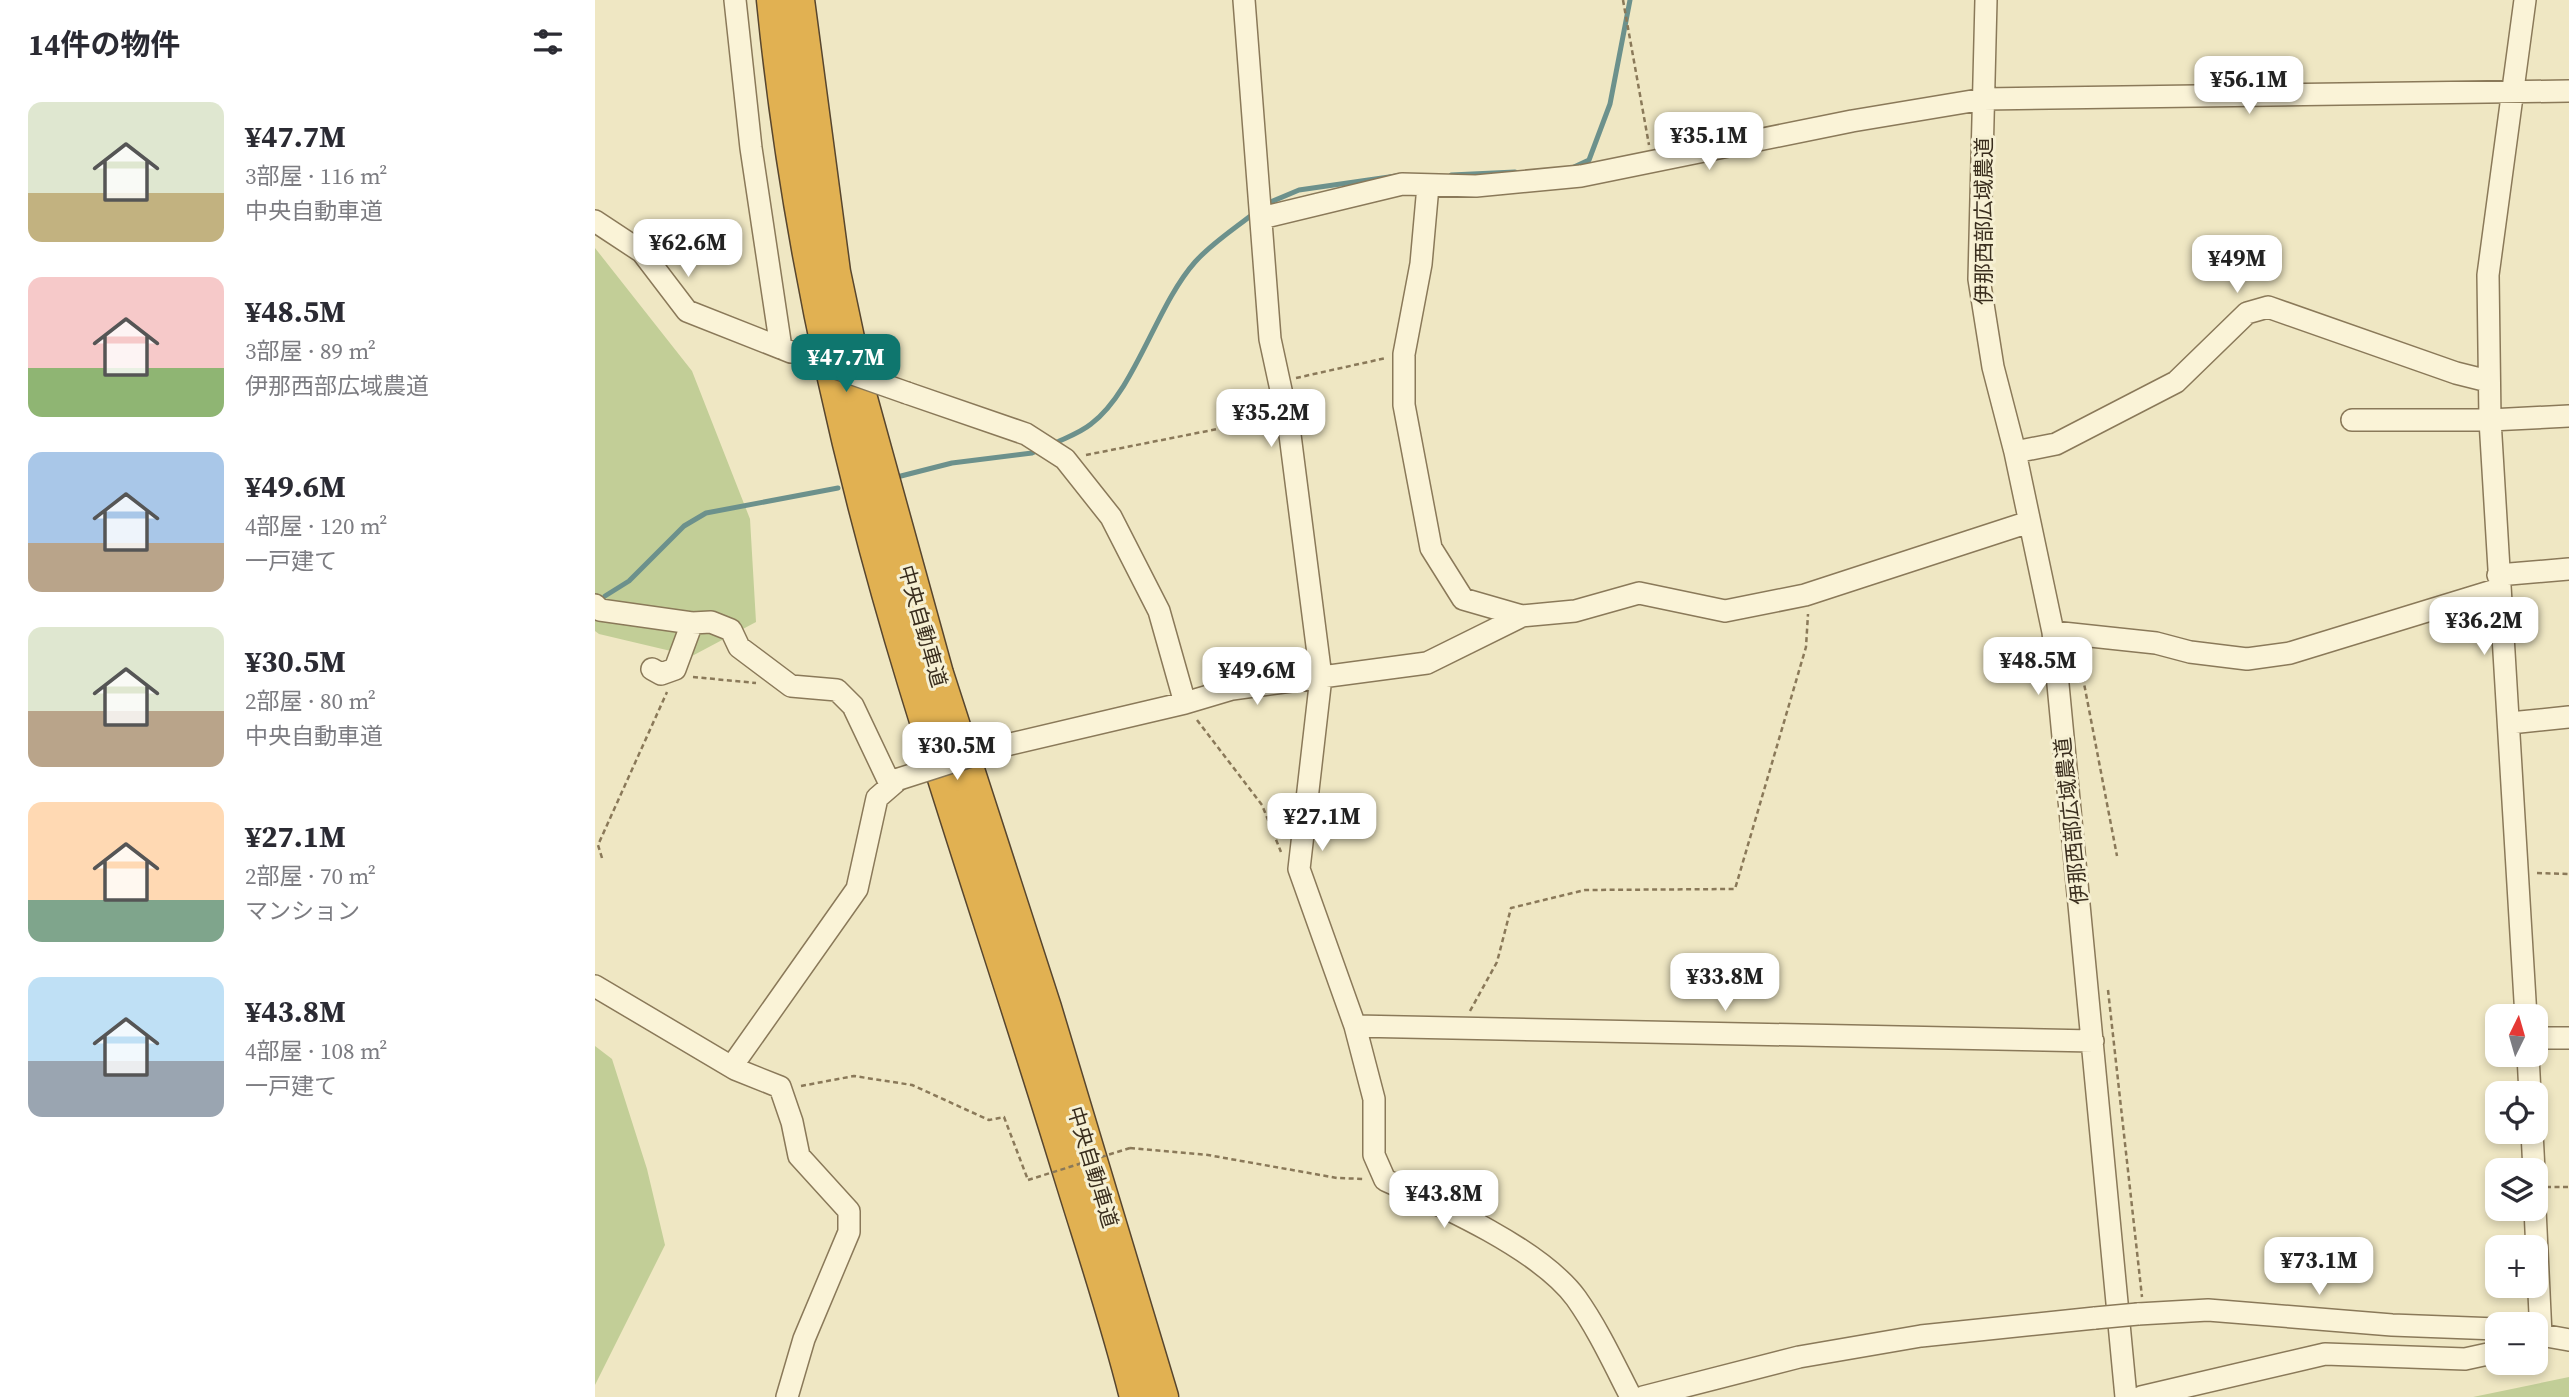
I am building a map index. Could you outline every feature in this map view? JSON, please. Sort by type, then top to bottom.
[{"type":"highway","name":"中央自動車道","points":[[773,0],[790,156],[810,276],[837,400],[876,551],[913,679],[1022,1019],[1136,1397]]},
{"type":"highway","name":"中央自動車道","points":[[798,0],[834,272],[860,395],[937,674],[1049,1021],[1162,1397]]},
{"type":"street","points":[[735,0],[751,148],[790,351]]},
{"type":"street","points":[[766,0],[776,37]]},
{"type":"street","points":[[1244,0],[1270,340],[1287,416],[1321,677],[1299,869],[1356,1026],[1374,1099],[1374,1155],[1385,1180],[1452,1210],[1548,1267],[1575,1297],[1631,1397]]},
{"type":"street","name":"伊那西部広域農道","points":[[1986,0],[1979,279],[1993,367],[2015,452],[2053,632],[2126,1397]]},
{"type":"street","points":[[2525,0],[2488,275],[2488,381],[2525,1004]]},
{"type":"street","points":[[1261,218],[1402,184],[1476,186],[1581,176],[1984,99],[2569,91]]},
{"type":"street","points":[[1428,186],[1421,264],[1403,354],[1404,405],[1431,548],[1463,599],[1522,616]]},
{"type":"street","points":[[595,221],[642,252],[687,311],[790,351],[1026,434],[1065,459],[1111,517],[1159,611],[1185,703]]},
{"type":"street","points":[[2015,452],[2056,444],[2176,382],[2247,313],[2268,307],[2456,373],[2488,381]]},
{"type":"street","points":[[2352,420],[2490,420],[2569,416]]},
{"type":"street","points":[[735,1069],[737,1059],[857,889],[877,798],[895,783],[1002,746],[1185,703],[1232,689],[1427,663],[1522,616],[1575,611],[1639,593],[1725,611],[1810,593],[2029,522]]},
{"type":"street","points":[[2053,632],[2156,643],[2189,652],[2247,659],[2290,653],[2499,582],[2569,569]]},
{"type":"street","points":[[595,604],[600,610],[692,623],[711,621],[731,630],[739,647],[791,686],[837,690],[853,706],[895,783]]},
{"type":"street","points":[[652,668],[661,674],[675,669],[692,623]]},
{"type":"street","points":[[2510,723],[2569,717]]},
{"type":"street","points":[[595,986],[735,1069],[780,1087],[792,1122],[799,1156],[849,1211],[849,1232],[804,1339],[787,1397]]},
{"type":"street","points":[[1356,1026],[2093,1041]]},
{"type":"street","points":[[2548,1038],[2569,1038]]},
{"type":"street","points":[[2535,1221],[2537,1312]]},
{"type":"street","points":[[1643,1397],[1813,1355],[1921,1336],[2141,1314],[2209,1310],[2392,1325],[2485,1329]]},
{"type":"street","points":[[2548,1337],[2569,1340]]},
{"type":"street","points":[[2152,1396],[2325,1354],[2465,1359],[2485,1355]]},
{"type":"path","points":[[1623,0],[1652,162]]},
{"type":"path","points":[[1279,382],[1403,354]]},
{"type":"path","points":[[1065,459],[1287,416]]},
{"type":"path","points":[[1461,1028],[1497,962],[1511,908],[1585,890],[1735,889],[1805,647],[1810,593]]},
{"type":"path","points":[[2075,635],[2117,856]]},
{"type":"path","points":[[684,676],[791,686]]},
{"type":"path","points":[[602,858],[598,845],[672,680]]},
{"type":"path","points":[[1185,703],[1262,805],[1282,854]]},
{"type":"path","points":[[2518,873],[2569,874]]},
{"type":"path","points":[[2107,982],[2141,1314]]},
{"type":"path","points":[[780,1087],[811,1085],[854,1076],[912,1085],[989,1120],[1004,1116],[1028,1180],[1130,1148],[1208,1155],[1337,1178],[1385,1180]]},
{"type":"path","points":[[2548,1187],[2569,1187]]},
{"type":"green space","points":[[595,248],[692,371],[750,519],[756,622],[692,656],[595,631]]},
{"type":"green space","points":[[595,1046],[612,1059],[647,1169],[665,1245],[595,1385]]},
{"type":"green space","points":[[2569,1377],[2569,1397],[2473,1397]]},
{"type":"waterway","points":[[1574,167],[1589,160],[1610,104],[1630,0]]},
{"type":"waterway","points":[[1451,175],[1515,172]]},
{"type":"waterway","points":[[1266,204],[1299,190],[1396,176]]},
{"type":"waterway","points":[[1053,444],[1087,427],[1107,409],[1133,370],[1181,280],[1208,249],[1253,214]]},
{"type":"waterway","points":[[897,477],[952,463],[1032,453],[1041,449]]},
{"type":"waterway","points":[[605,596],[629,581],[684,526],[706,513],[838,488]]}]
